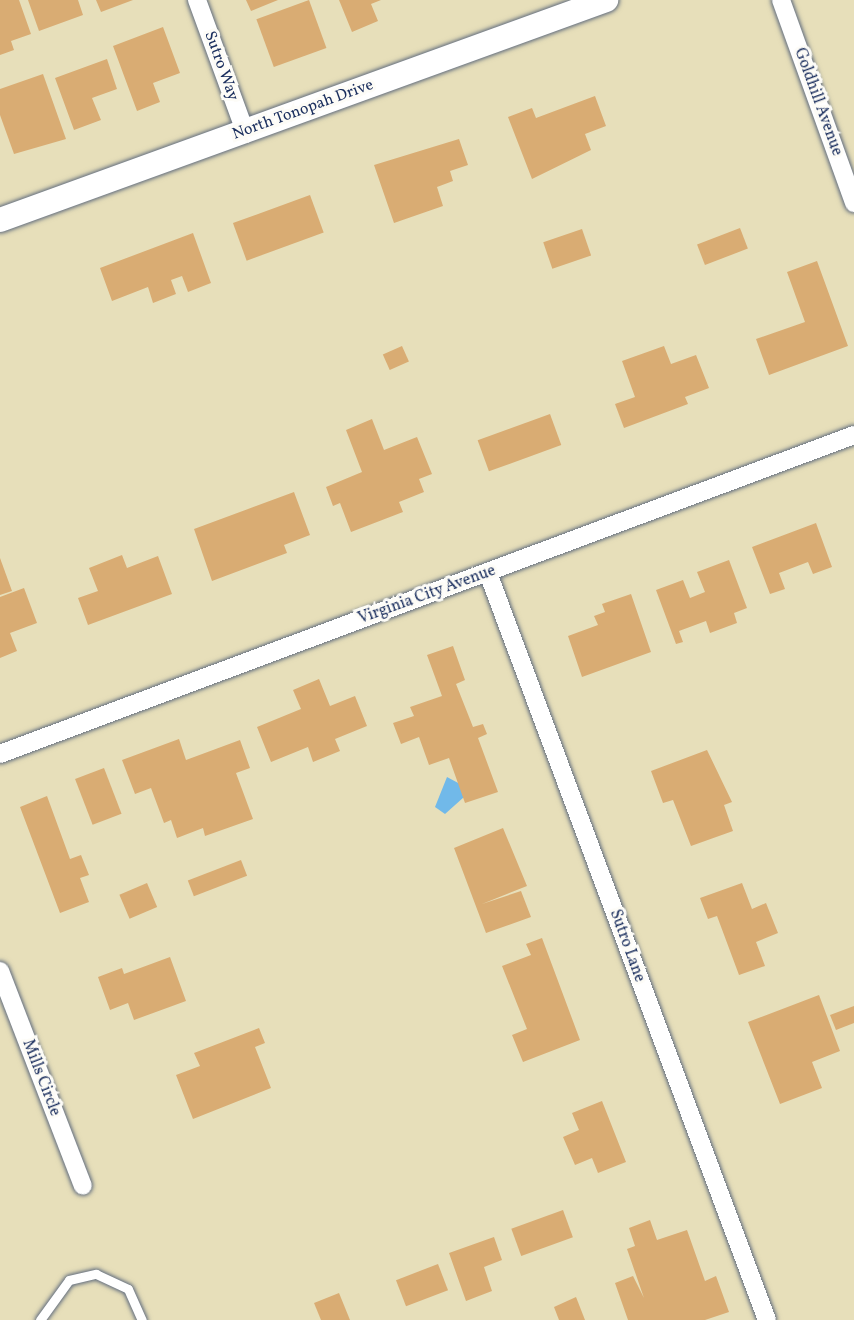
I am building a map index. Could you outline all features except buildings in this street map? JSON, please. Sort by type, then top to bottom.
[{"type":"street","name":"Sutro Way","points":[[197,0],[245,131]]},
{"type":"street","name":"North Tonopah Drive","points":[[0,220],[606,0]]},
{"type":"street","name":"Goldhill Avenue","points":[[782,0],[854,203]]},
{"type":"street","name":"Virginia City Avenue","points":[[0,753],[854,435]]},
{"type":"street","name":"Sutro Lane","points":[[488,573],[767,1320]]},
{"type":"street","name":"Mills Circle","points":[[0,971],[83,1186]]},
{"type":"lane","points":[[40,1320],[69,1280],[96,1274],[128,1289],[142,1320]]},
{"type":"water","points":[[447,777],[460,784],[464,797],[445,814],[435,807]]}]
